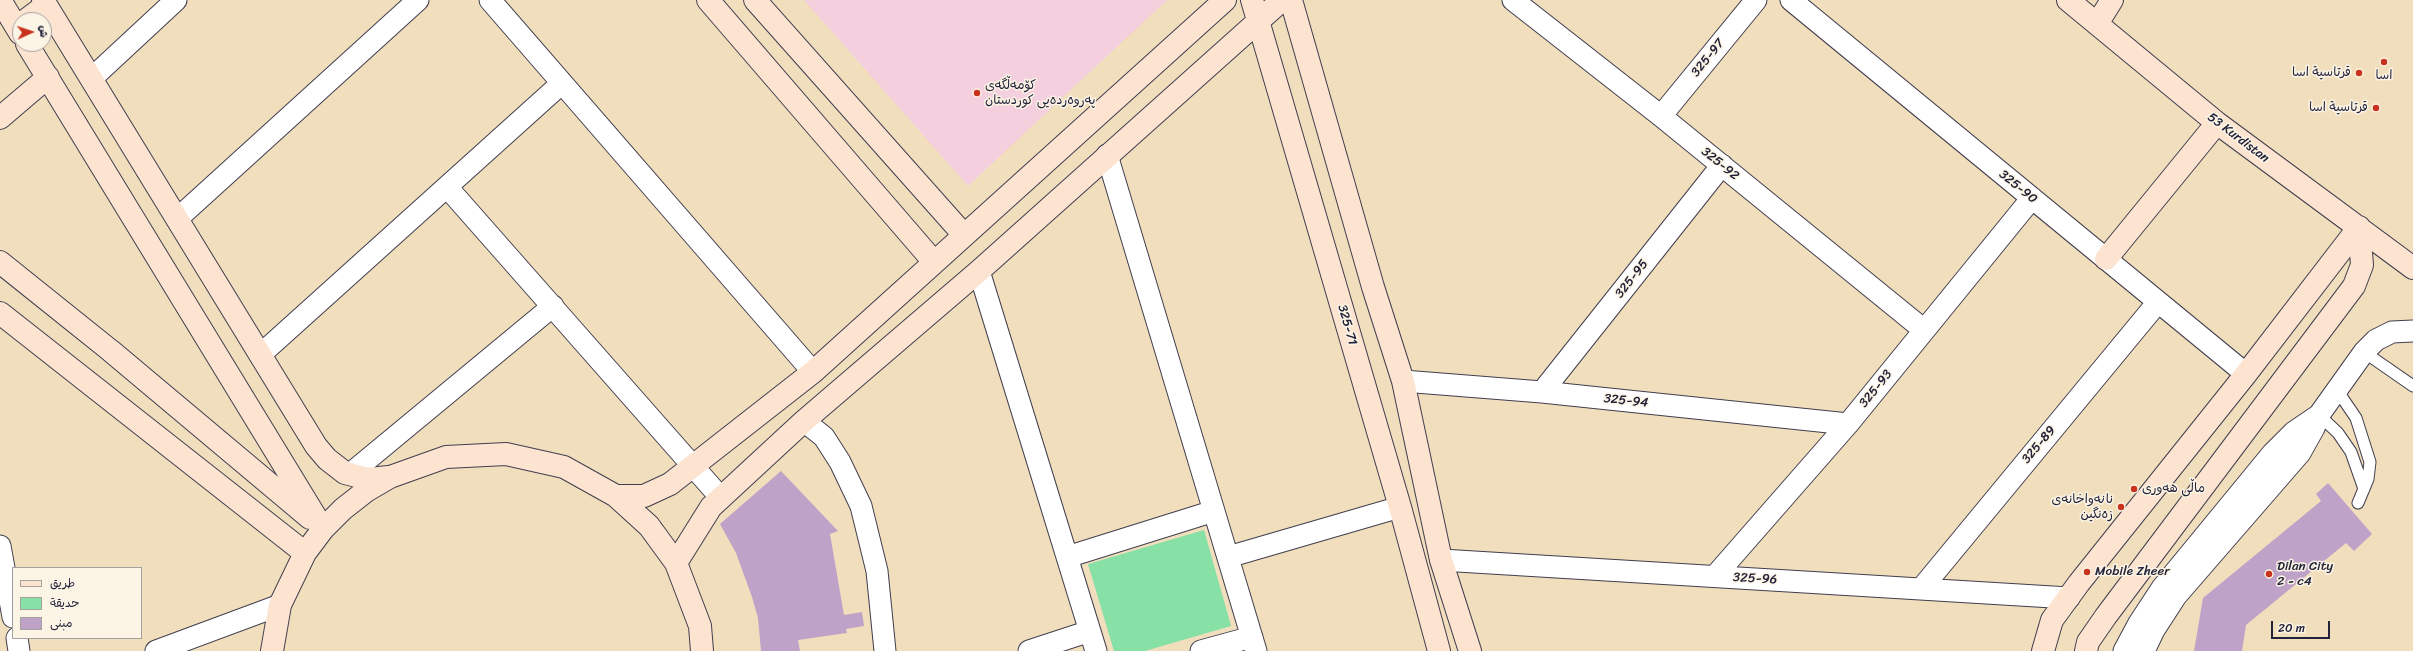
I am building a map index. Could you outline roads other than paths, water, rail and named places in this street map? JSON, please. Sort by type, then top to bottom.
[{"type":"street","points":[[0,0],[12,16]]},
{"type":"street","points":[[91,79],[176,0]]},
{"type":"street","points":[[177,219],[418,0]]},
{"type":"street","points":[[490,0],[812,372]]},
{"type":"street","points":[[708,0],[934,262]]},
{"type":"street","points":[[755,0],[964,235]]},
{"type":"street","points":[[616,496],[644,496],[670,484],[695,466],[812,372],[1225,0]]},
{"type":"street","name":"325-71","points":[[1252,0],[1400,507],[1439,651]]},
{"type":"street","points":[[676,563],[711,507],[804,421],[979,271],[1282,0]]},
{"type":"street","points":[[1291,0],[1373,287],[1403,381],[1441,560],[1470,651]]},
{"type":"street","name":"325-92","points":[[1513,0],[1661,116],[1924,330]]},
{"type":"street","name":"325-97","points":[[1661,116],[1756,0]]},
{"type":"street","name":"325-90","points":[[1791,0],[2246,374]]},
{"type":"street","name":"53 Kurdistan","points":[[2068,0],[2217,124],[2359,227],[2386,250],[2413,268]]},
{"type":"street","points":[[2097,24],[2112,0]]},
{"type":"street","points":[[36,12],[44,2],[316,446],[327,459],[350,474],[368,478],[390,477]]},
{"type":"street","points":[[34,52],[323,529]]},
{"type":"street","points":[[0,118],[48,77]]},
{"type":"street","points":[[260,355],[562,83]]},
{"type":"street","points":[[2106,259],[2217,124]]},
{"type":"street","points":[[1107,155],[1254,644],[1201,651]]},
{"type":"street","name":"325-95","points":[[1542,392],[1722,165]]},
{"type":"street","points":[[447,187],[695,466],[721,498]]},
{"type":"street","name":"325-93","points":[[1715,576],[1848,424],[2032,198]]},
{"type":"street","points":[[2044,651],[2052,620],[2246,374],[2359,227]]},
{"type":"street","points":[[2086,651],[2088,642],[2106,616],[2354,286],[2362,265],[2359,227]]},
{"type":"street","points":[[0,262],[111,351],[323,529]]},
{"type":"street","points":[[979,271],[1096,651]]},
{"type":"street","name":"325-89","points":[[1921,589],[2158,302]]},
{"type":"street","points":[[350,474],[553,306]]},
{"type":"street","points":[[0,313],[305,553]]},
{"type":"street","points":[[2144,651],[2176,596],[2300,453],[2314,428],[2319,414],[2364,352],[2376,340],[2392,332],[2413,331]]},
{"type":"street","name":"325-94","points":[[1403,381],[1542,392],[1848,424]]},
{"type":"street","points":[[2124,651],[2138,623],[2162,588],[2262,466],[2294,432],[2319,414]]},
{"type":"street","points":[[804,421],[824,437],[840,462],[861,506],[877,571],[885,651]]},
{"type":"street","points":[[272,651],[280,605],[305,553],[323,529],[343,509],[366,491],[390,477],[446,458],[506,454],[564,468],[616,496],[649,526],[676,563],[700,626],[702,651]]},
{"type":"street","points":[[1228,557],[1400,507]]},
{"type":"street","points":[[1067,557],[1214,511]]},
{"type":"street","points":[[0,546],[12,612]]},
{"type":"street","name":"325-96","points":[[1441,560],[2069,598]]},
{"type":"street","points":[[160,650],[280,605]]},
{"type":"street","points":[[1028,651],[1090,631]]},
{"type":"street","points":[[17,639],[19,651]]},
{"type":"lane","points":[[2364,352],[2413,386]]},
{"type":"lane","points":[[2337,390],[2356,418],[2370,462],[2368,479],[2358,503]]},
{"type":"lane","points":[[2319,414],[2338,433],[2351,452],[2362,478],[2364,491]]},
{"type":"place","name":"اسا","points":[[2384,62]]},
{"type":"place","name":"قرتاسية اسا","points":[[2359,73]]},
{"type":"place","name":"كۆمەڵگەی پەروەردەیی كوردستان","points":[[977,93]]},
{"type":"place","name":"قرتاسیة اسا","points":[[2376,108]]},
{"type":"place","name":"ماڵی هەوری","points":[[2134,489]]},
{"type":"place","name":"نانەواخانەی زەنگین","points":[[2121,507]]},
{"type":"place","name":"Mobile Zheer","points":[[2087,572]]},
{"type":"place","name":"Dilan City 2 - c4","points":[[2269,574]]}]
